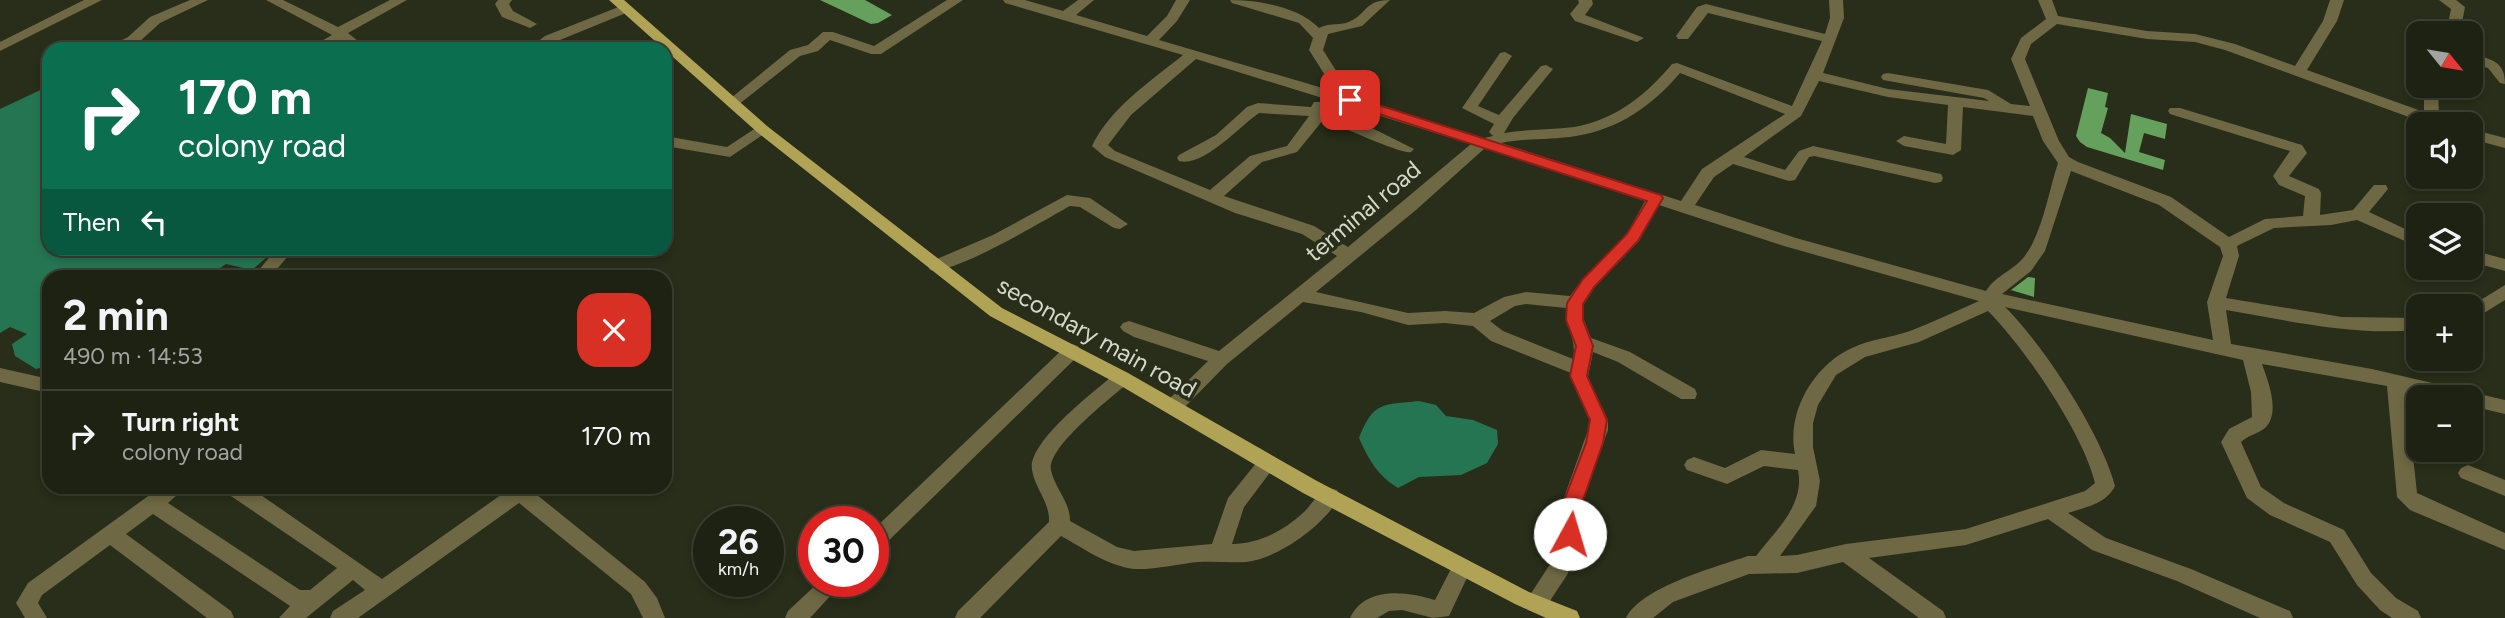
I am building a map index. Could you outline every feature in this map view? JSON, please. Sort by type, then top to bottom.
[{"type":"main road","name":"secondary main road","points":[[621,4],[659,42]]},
{"type":"main road","name":"secondary main road","points":[[672,54],[733,102],[762,129],[996,312],[1122,378],[1268,462],[1462,567],[1569,618]]},
{"type":"street","points":[[0,47],[95,0]]},
{"type":"street","points":[[127,42],[155,20],[201,0]]},
{"type":"street","points":[[273,0],[351,42]]},
{"type":"street","points":[[327,42],[400,0]]},
{"type":"street","points":[[505,0],[502,4],[507,14],[530,24]]},
{"type":"street","points":[[733,102],[795,53],[813,48],[828,35],[876,51],[956,0]]},
{"type":"street","points":[[1010,0],[1042,4],[1066,16],[1487,141],[1790,242],[1991,301],[2251,355],[2372,376],[2406,385]]},
{"type":"street","points":[[1066,16],[1087,0]]},
{"type":"street","points":[[1150,41],[1172,18],[1183,0]]},
{"type":"street","points":[[1237,0],[1261,3],[1304,20],[1319,36]]},
{"type":"street","points":[[1212,197],[1256,159],[1292,149],[1315,121],[1315,112],[1335,80],[1316,50],[1319,36],[1331,26],[1354,25],[1383,0]]},
{"type":"street","points":[[1585,0],[1586,4],[1577,14],[1580,18],[1637,38]]},
{"type":"street","points":[[1685,208],[1708,173],[1797,113],[1815,76],[1837,18],[1836,0]]},
{"type":"street","points":[[2045,0],[2053,20]]},
{"type":"street","points":[[2299,71],[2330,21],[2337,0]]},
{"type":"street","points":[[2446,0],[2458,7],[2455,21]]},
{"type":"street","points":[[546,42],[621,4]]},
{"type":"street","points":[[1682,36],[1706,8],[1829,38]]},
{"type":"street","points":[[2223,349],[2216,302],[2231,256],[2228,244],[2165,201],[2066,162],[2058,154],[2038,112],[2017,53],[2023,44],[2053,20],[2147,35],[2196,38],[2299,71],[2410,112]]},
{"type":"street","points":[[1192,54],[1122,116],[1102,139],[1100,146],[1110,154],[1212,197],[1308,230],[1349,256]]},
{"type":"street","points":[[1502,122],[1469,108],[1505,56]]},
{"type":"street","points":[[2499,66],[2505,80]]},
{"type":"street","points":[[1487,141],[1577,131],[1618,119],[1656,92],[1678,67],[1797,113]]},
{"type":"street","points":[[1487,141],[1546,69]]},
{"type":"street","points":[[1815,76],[1888,93],[2038,112]]},
{"type":"street","points":[[1888,77],[1988,94],[2006,107]]},
{"type":"street","points":[[1904,141],[1953,150],[1956,103]]},
{"type":"street","points":[[1185,158],[1221,138],[1255,109],[1315,112],[1355,125],[1406,149]]},
{"type":"street","points":[[2175,111],[2297,148],[2299,153],[2281,176],[2285,181],[2313,193],[2311,220]]},
{"type":"street","points":[[672,142],[730,152],[762,129]]},
{"type":"street","points":[[2483,137],[2505,143]]},
{"type":"street","name":"terminal road","points":[[1173,407],[1221,359],[1487,141]]},
{"type":"street","points":[[1732,158],[1789,176],[1804,154],[1813,151],[1935,178]]},
{"type":"street","points":[[1761,565],[1806,506],[1810,481],[1803,447],[1804,423],[1809,404],[1830,370],[1859,352],[1913,337],[1991,301],[1999,284],[2029,262],[2039,247],[2066,162]]},
{"type":"street","points":[[2358,214],[2380,188]]},
{"type":"street","points":[[1536,604],[1560,569],[1566,555],[1572,506],[1598,430],[1599,420],[1581,383],[1579,369],[1584,342],[1574,320],[1575,303],[1589,283],[1633,237],[1655,198]]},
{"type":"street","points":[[936,266],[999,239],[1067,200],[1084,202],[1120,224]]},
{"type":"street","points":[[2228,244],[2271,223],[2331,220],[2358,214],[2406,235]]},
{"type":"street","points":[[267,270],[280,256]]},
{"type":"street","points":[[2483,259],[2505,265]]},
{"type":"street","points":[[2483,306],[2505,290]]},
{"type":"street","points":[[1301,295],[1361,306],[1408,319],[1445,317],[1477,320],[1518,299],[1575,303]]},
{"type":"street","points":[[1637,618],[1666,596],[1737,568],[1797,564],[1846,553],[1966,537],[2092,497],[2105,486],[2105,479],[2062,398],[2015,328],[1991,301]]},
{"type":"street","points":[[2216,302],[2352,325],[2406,325]]},
{"type":"street","points":[[1477,320],[1497,336],[1579,369]]},
{"type":"street","points":[[1129,327],[1149,337],[1198,349],[1221,359]]},
{"type":"street","points":[[1584,342],[1634,362],[1688,394]]},
{"type":"street","points":[[889,528],[1072,351]]},
{"type":"street","points":[[2251,355],[2263,403],[2263,419],[2259,424],[2238,432],[2231,442],[2248,483],[2259,497],[2277,509],[2337,536],[2355,569],[2385,611],[2410,618]]},
{"type":"street","points":[[0,375],[42,384]]},
{"type":"street","points":[[967,618],[1059,525],[1060,513],[1040,468],[1042,457],[1056,440],[1122,378]]},
{"type":"street","points":[[2396,383],[2407,497],[2417,504],[2505,542]]},
{"type":"street","points":[[2483,402],[2505,407]]},
{"type":"street","points":[[1694,465],[1727,476],[1761,458],[1806,464]]},
{"type":"street","points":[[1219,553],[1235,504],[1268,462]]},
{"type":"street","points":[[2468,472],[2505,488]]},
{"type":"street","points":[[36,618],[27,603],[35,589],[166,494]]},
{"type":"street","points":[[244,494],[353,568],[380,590]]},
{"type":"street","points":[[341,618],[444,548],[509,494]]},
{"type":"street","points":[[519,494],[632,582],[645,596],[653,618]]},
{"type":"street","points":[[1059,525],[1112,554],[1134,560],[1249,553],[1289,536],[1311,518],[1330,496]]},
{"type":"street","points":[[153,504],[297,599],[313,599]]},
{"type":"street","points":[[2051,510],[2074,529],[2099,544],[2184,575],[2282,618]]},
{"type":"street","points":[[109,533],[223,618]]},
{"type":"street","points":[[1846,553],[1935,618]]},
{"type":"street","points":[[1361,618],[1388,600],[1405,600],[1440,610],[1462,567]]},
{"type":"street","points":[[290,618],[353,568]]},
{"type":"street","points":[[796,618],[818,597]]},
{"type":"shaded area","points":[[42,89],[42,256],[268,256],[252,270],[226,264],[217,270],[42,270],[42,367],[36,369],[15,356],[12,344],[27,334],[10,327],[0,333],[0,109]]},
{"type":"shaded area","points":[[1419,401],[1436,405],[1446,416],[1473,420],[1497,430],[1498,444],[1487,463],[1461,475],[1419,477],[1398,488],[1384,478],[1370,460],[1359,438],[1364,426],[1381,407]]},
{"type":"building","points":[[820,0],[865,0],[892,15],[871,24]]},
{"type":"building","points":[[2088,88],[2108,93],[2105,107],[2108,108],[2101,133],[2125,153],[2131,114],[2167,124],[2165,139],[2144,133],[2139,152],[2165,160],[2163,170],[2087,147],[2080,142],[2076,136]]},
{"type":"building","points":[[2028,277],[2035,278],[2034,297],[2011,290]]},
{"type":"route","points":[[1350,100],[1655,198],[1633,237],[1589,283],[1575,303],[1574,320],[1585,346],[1579,376],[1599,420],[1594,443],[1572,506],[1570,534]]}]
